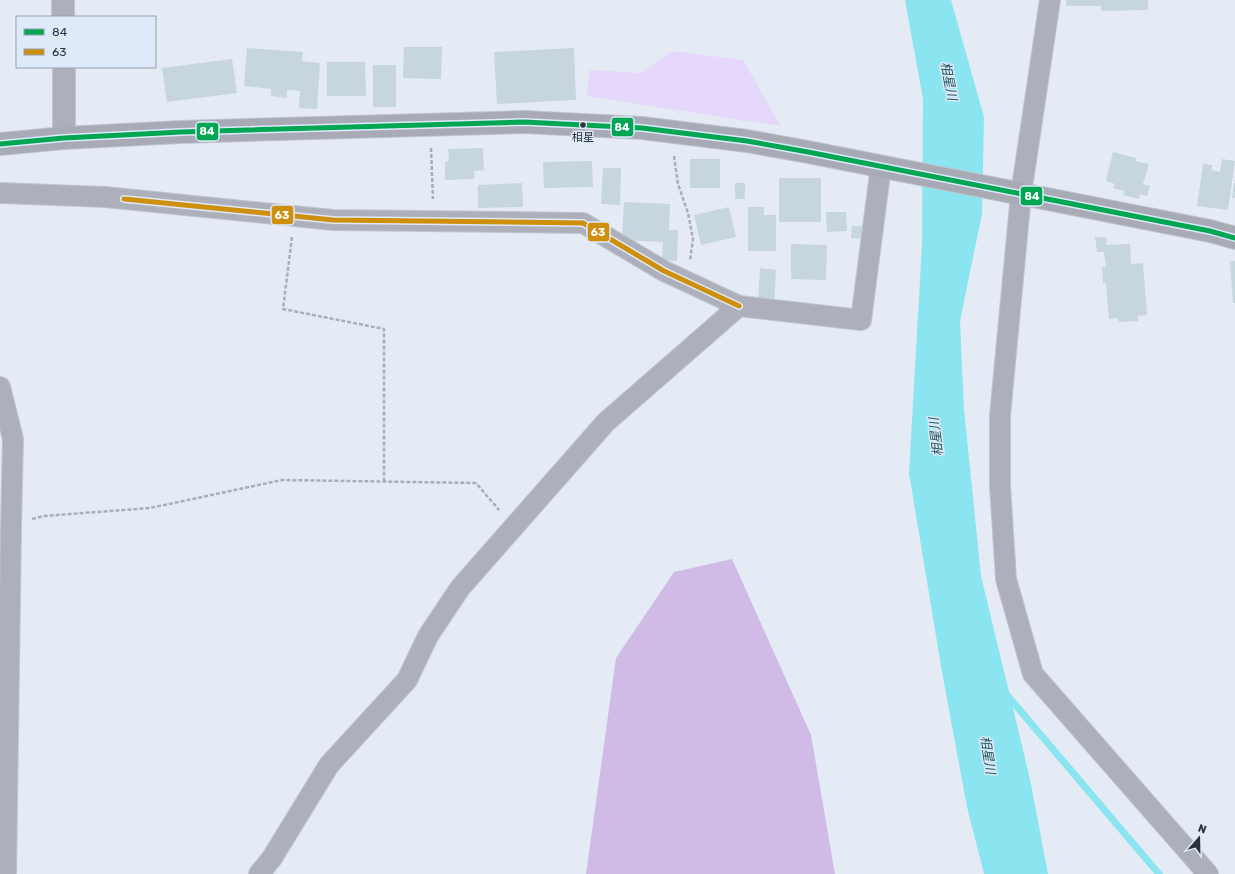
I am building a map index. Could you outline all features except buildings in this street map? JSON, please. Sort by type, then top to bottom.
[{"type":"highway","points":[[0,144],[64,138],[430,124],[524,122],[642,128],[747,141],[1015,192],[1210,231],[1235,238]]},
{"type":"street","points":[[63,0],[63,16]]},
{"type":"street","points":[[1050,0],[1015,192],[1000,416],[1000,485],[1006,579],[1033,674],[1208,874]]},
{"type":"street","points":[[64,68],[64,138]]},
{"type":"street","points":[[0,193],[105,196],[333,220],[582,223],[664,271],[739,306],[861,320],[889,168]]},
{"type":"street","points":[[1210,231],[1235,229]]},
{"type":"street","points":[[259,874],[272,858],[329,765],[407,680],[428,636],[460,588],[606,422],[739,306]]},
{"type":"street","points":[[0,387],[13,439],[10,526],[6,874]]},
{"type":"path","points":[[430,124],[434,222]]},
{"type":"path","points":[[670,131],[678,184],[688,213],[693,239],[687,282]]},
{"type":"path","points":[[295,216],[283,309],[384,329],[384,482]]},
{"type":"path","points":[[10,526],[44,516],[150,508],[282,480],[476,483],[514,527]]},
{"type":"shaded area","points":[[672,51],[743,60],[781,126],[586,96],[590,70],[642,73]]},
{"type":"shaded area","points":[[732,559],[811,735],[835,874],[586,874],[616,658],[674,572]]},
{"type":"water","name":"相星川","points":[[905,0],[951,0],[984,117],[982,214],[960,321],[964,409],[981,576],[1030,779],[1048,874],[984,874],[967,807],[942,672],[909,473],[922,245],[923,99]]},
{"type":"waterway","points":[[1006,694],[1159,874]]},
{"type":"transit line","name":"84","points":[[0,144],[64,138],[181,132],[524,122],[642,128],[747,141],[808,152],[1210,231],[1235,238]]},
{"type":"transit line","name":"63","points":[[124,199],[333,220],[583,223],[664,271],[739,306]]},
{"type":"place","name":"相星","points":[[583,125]]}]
